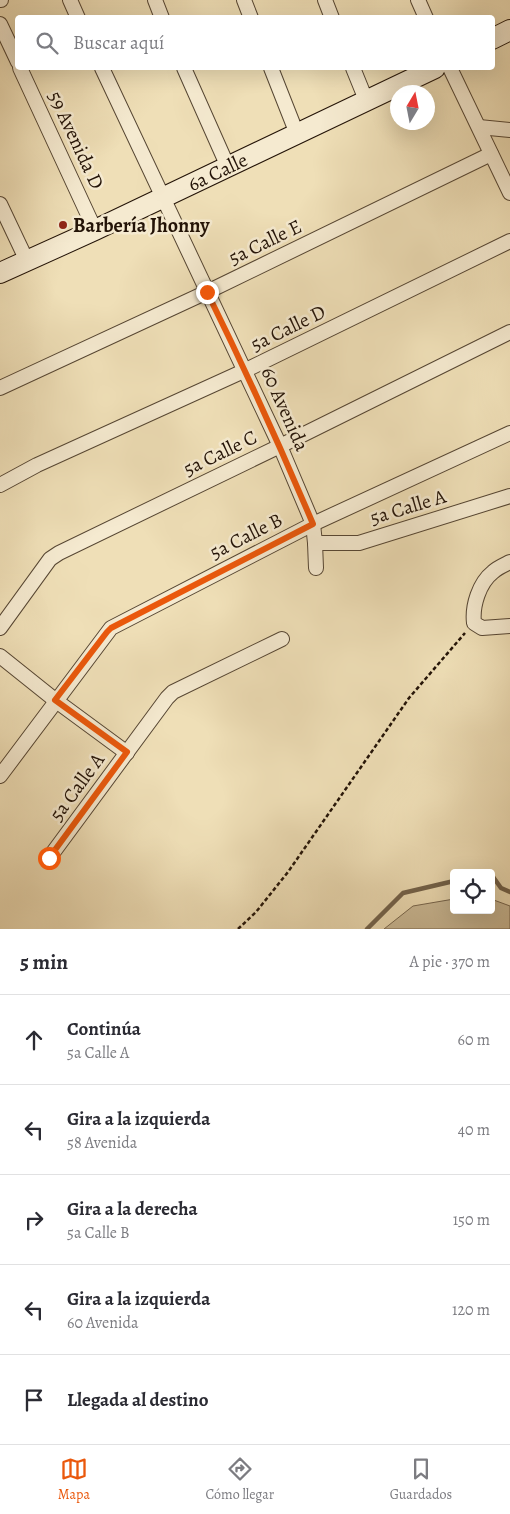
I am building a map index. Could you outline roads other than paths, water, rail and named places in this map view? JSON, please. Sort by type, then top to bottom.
[{"type":"street","points":[[70,0],[77,15]]},
{"type":"street","points":[[155,0],[161,15]]},
{"type":"street","points":[[244,0],[250,15]]},
{"type":"street","points":[[325,0],[331,15]]},
{"type":"street","points":[[418,0],[425,15]]},
{"type":"street","points":[[0,24],[15,56]]},
{"type":"street","name":"59 Avenida D","points":[[21,70],[95,230]]},
{"type":"street","name":"60 Avenida","points":[[103,70],[162,198],[246,370],[280,446],[313,524],[316,568]]},
{"type":"street","points":[[185,70],[228,167]]},
{"type":"street","points":[[271,70],[297,134]]},
{"type":"street","points":[[354,70],[366,100]]},
{"type":"street","name":"6a Calle","points":[[0,273],[95,230],[430,70]]},
{"type":"street","points":[[451,70],[510,193]]},
{"type":"street","points":[[479,127],[510,130]]},
{"type":"street","name":"5a Calle E","points":[[0,388],[207,292],[492,154]]},
{"type":"street","points":[[0,204],[27,261]]},
{"type":"street","name":"5a Calle D","points":[[0,485],[37,465],[246,370],[510,241]]},
{"type":"street","name":"5a Calle C","points":[[0,628],[50,559],[59,553],[510,332]]},
{"type":"street","name":"5a Calle B","points":[[0,776],[55,700],[111,628],[313,524],[510,433]]},
{"type":"street","name":"5a Calle A","points":[[315,543],[359,543],[510,496]]},
{"type":"street","points":[[510,562],[492,572],[482,585],[472,612],[474,623],[482,628],[510,626]]},
{"type":"street","name":"5a Calle A","points":[[49,858],[173,692],[282,639]]},
{"type":"street","points":[[0,656],[55,700],[127,752]]},
{"type":"waterway","points":[[495,880],[501,888],[510,892]]},
{"type":"waterway","points":[[367,929],[403,893],[450,882]]},
{"type":"place","name":"Barbería Jhonny","points":[[63,225]]}]
